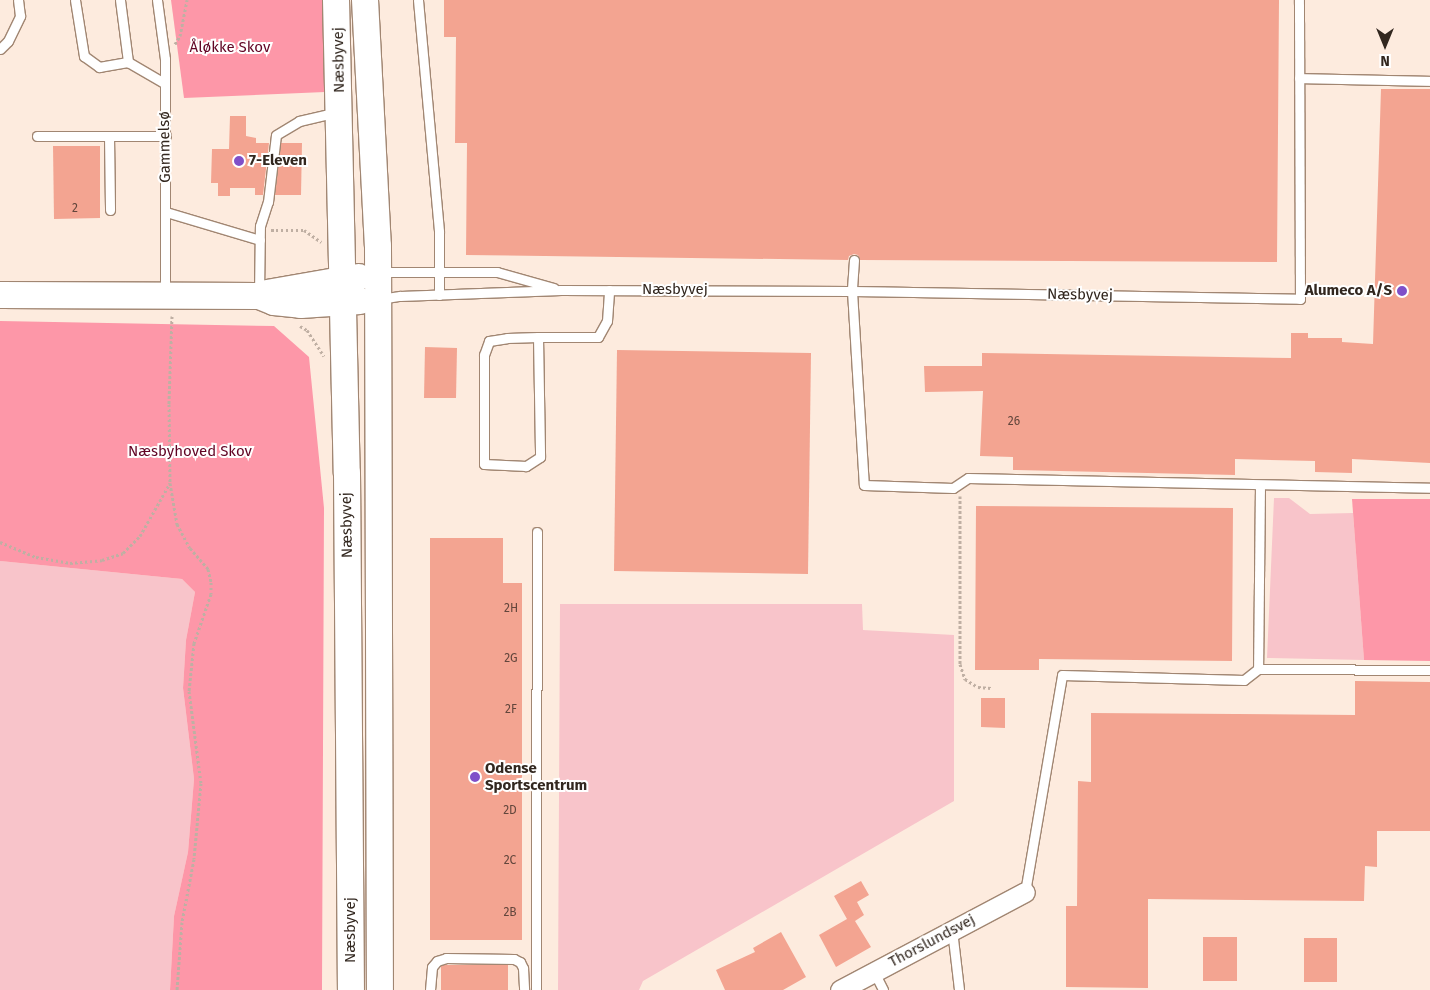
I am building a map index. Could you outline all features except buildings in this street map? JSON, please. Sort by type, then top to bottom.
[{"type":"street","name":"Næsbyvej","points":[[336,0],[340,111],[361,289],[378,501],[380,990]]},
{"type":"street","name":"Næsbyvej","points":[[351,990],[344,378],[361,289],[365,0]]},
{"type":"street","points":[[0,295],[260,296],[275,290],[361,289]]},
{"type":"street","name":"Thorslundsvej","points":[[840,990],[1025,892]]},
{"type":"lane","points":[[0,50],[8,41],[20,16],[18,0]]},
{"type":"lane","points":[[76,0],[84,56],[99,67],[128,62],[164,83]]},
{"type":"lane","points":[[120,0],[128,62]]},
{"type":"lane","name":"Gammelsø","points":[[157,0],[165,59],[165,295]]},
{"type":"lane","points":[[418,0],[439,232],[438,295]]},
{"type":"lane","name":"Næsbyvej","points":[[361,289],[400,296],[609,290],[852,291],[1300,299],[1299,0]]},
{"type":"lane","points":[[1299,78],[1430,81]]},
{"type":"lane","points":[[260,296],[260,226],[268,202],[276,135],[299,121],[340,111]]},
{"type":"lane","points":[[37,136],[166,136]]},
{"type":"lane","points":[[109,136],[110,210]]},
{"type":"lane","points":[[166,212],[260,240]]},
{"type":"lane","points":[[854,260],[852,291],[864,485],[953,488],[968,478],[1430,488]]},
{"type":"lane","name":"Næsbyvej","points":[[361,289],[439,272],[497,272],[561,290]]},
{"type":"lane","points":[[538,337],[540,457],[526,466],[484,464],[484,355],[489,341],[508,338],[538,337],[598,337],[607,321],[609,290]]},
{"type":"lane","points":[[1258,668],[1260,485]]},
{"type":"lane","points":[[536,990],[537,532]]},
{"type":"lane","points":[[1025,892],[1062,675],[1244,680],[1258,668],[1430,670]]},
{"type":"lane","points":[[952,930],[959,990]]},
{"type":"lane","points":[[430,990],[432,967],[437,961],[446,958],[507,958],[520,962],[524,968],[524,990]]},
{"type":"lane","points":[[874,972],[883,990]]},
{"type":"path","points":[[165,59],[180,36],[187,0]]},
{"type":"path","points":[[165,295],[173,310],[169,404],[170,483],[176,524],[190,548],[208,569],[211,582],[211,594],[194,643],[189,691],[202,783],[194,859],[182,922],[177,990]]},
{"type":"path","points":[[298,325],[306,330],[326,360],[344,378]]},
{"type":"path","points":[[0,542],[36,557],[70,563],[102,560],[123,553],[140,536],[170,483]]},
{"type":"path","points":[[960,483],[960,664],[965,679],[978,687],[991,688]]},
{"type":"shaded area","points":[[1274,498],[1289,498],[1310,514],[1353,513],[1364,660],[1267,658]]},
{"type":"shaded area","points":[[0,561],[182,579],[195,592],[186,640],[183,688],[194,779],[188,852],[174,916],[170,990],[0,990]]},
{"type":"shaded area","points":[[560,604],[862,604],[863,630],[954,635],[954,801],[643,981],[639,990],[558,990]]},
{"type":"green space","name":"Åløkke Skov","points":[[171,0],[323,0],[325,92],[184,98]]},
{"type":"green space","name":"Næsbyhoved Skov","points":[[0,321],[274,326],[309,357],[324,508],[322,990],[170,990],[174,916],[188,852],[194,779],[183,688],[186,640],[195,592],[182,579],[0,561]]},
{"type":"green space","points":[[1352,499],[1430,499],[1430,661],[1364,660]]},
{"type":"place","name":"7-Eleven","points":[[239,161]]},
{"type":"place","name":"Alumeco A/S","points":[[1402,291]]},
{"type":"place","name":"Odense Sportscentrum","points":[[475,777]]}]
